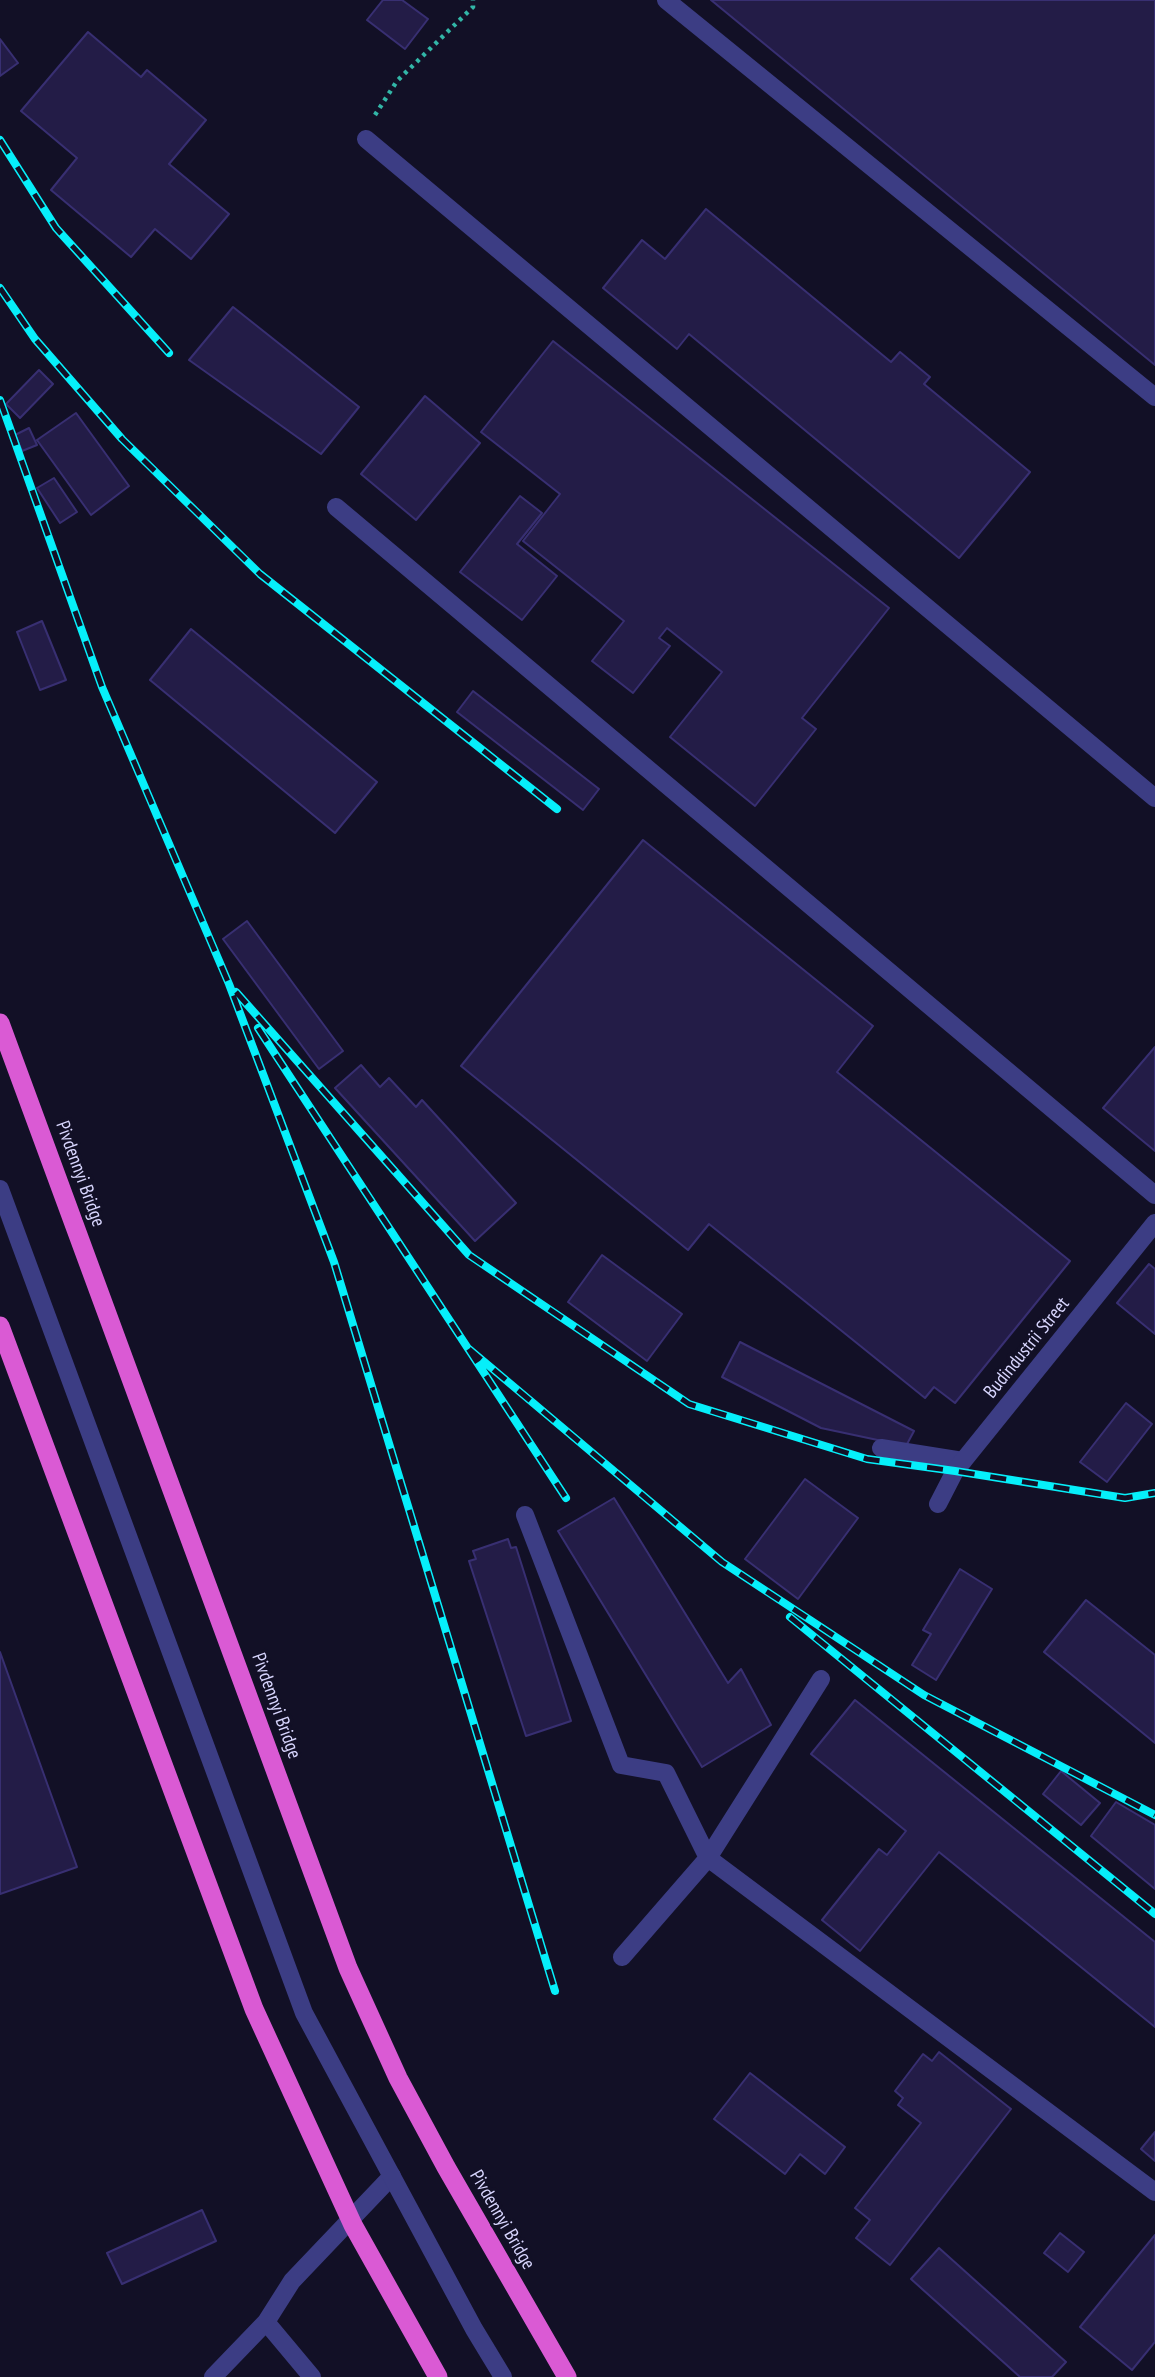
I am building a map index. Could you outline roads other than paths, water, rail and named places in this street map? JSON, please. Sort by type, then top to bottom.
[{"type":"highway","name":"Pivdennyi Bridge","points":[[0,1023],[348,1968],[398,2078],[452,2179],[568,2377]]},
{"type":"highway","points":[[0,1326],[254,2009],[353,2225],[438,2377]]},
{"type":"street","points":[[666,0],[1155,397]]},
{"type":"street","points":[[366,139],[1155,798]]},
{"type":"street","points":[[336,507],[1155,1195]]},
{"type":"street","points":[[0,1189],[304,2012],[474,2329],[503,2377]]},
{"type":"street","name":"Budindustrii Street","points":[[938,1504],[962,1461],[1155,1223]]},
{"type":"street","points":[[881,1448],[962,1461]]},
{"type":"street","points":[[525,1515],[621,1765],[666,1773],[708,1858],[1155,2192]]},
{"type":"street","points":[[622,1957],[708,1858],[821,1679]]},
{"type":"street","points":[[213,2377],[266,2322],[292,2281],[392,2176]]},
{"type":"street","points":[[266,2322],[312,2377]]},
{"type":"railway","points":[[0,140],[56,228],[169,353]]},
{"type":"railway","points":[[0,288],[35,339],[122,439],[260,574],[557,809]]},
{"type":"railway","points":[[0,400],[102,687],[229,984],[334,1262],[555,1991]]},
{"type":"railway","points":[[236,992],[469,1255],[689,1404],[867,1459],[1125,1498],[1155,1493]]},
{"type":"railway","points":[[258,1028],[566,1498]]},
{"type":"railway","points":[[469,1349],[722,1562],[924,1695],[1155,1815]]},
{"type":"railway","points":[[790,1617],[1155,1914]]}]
